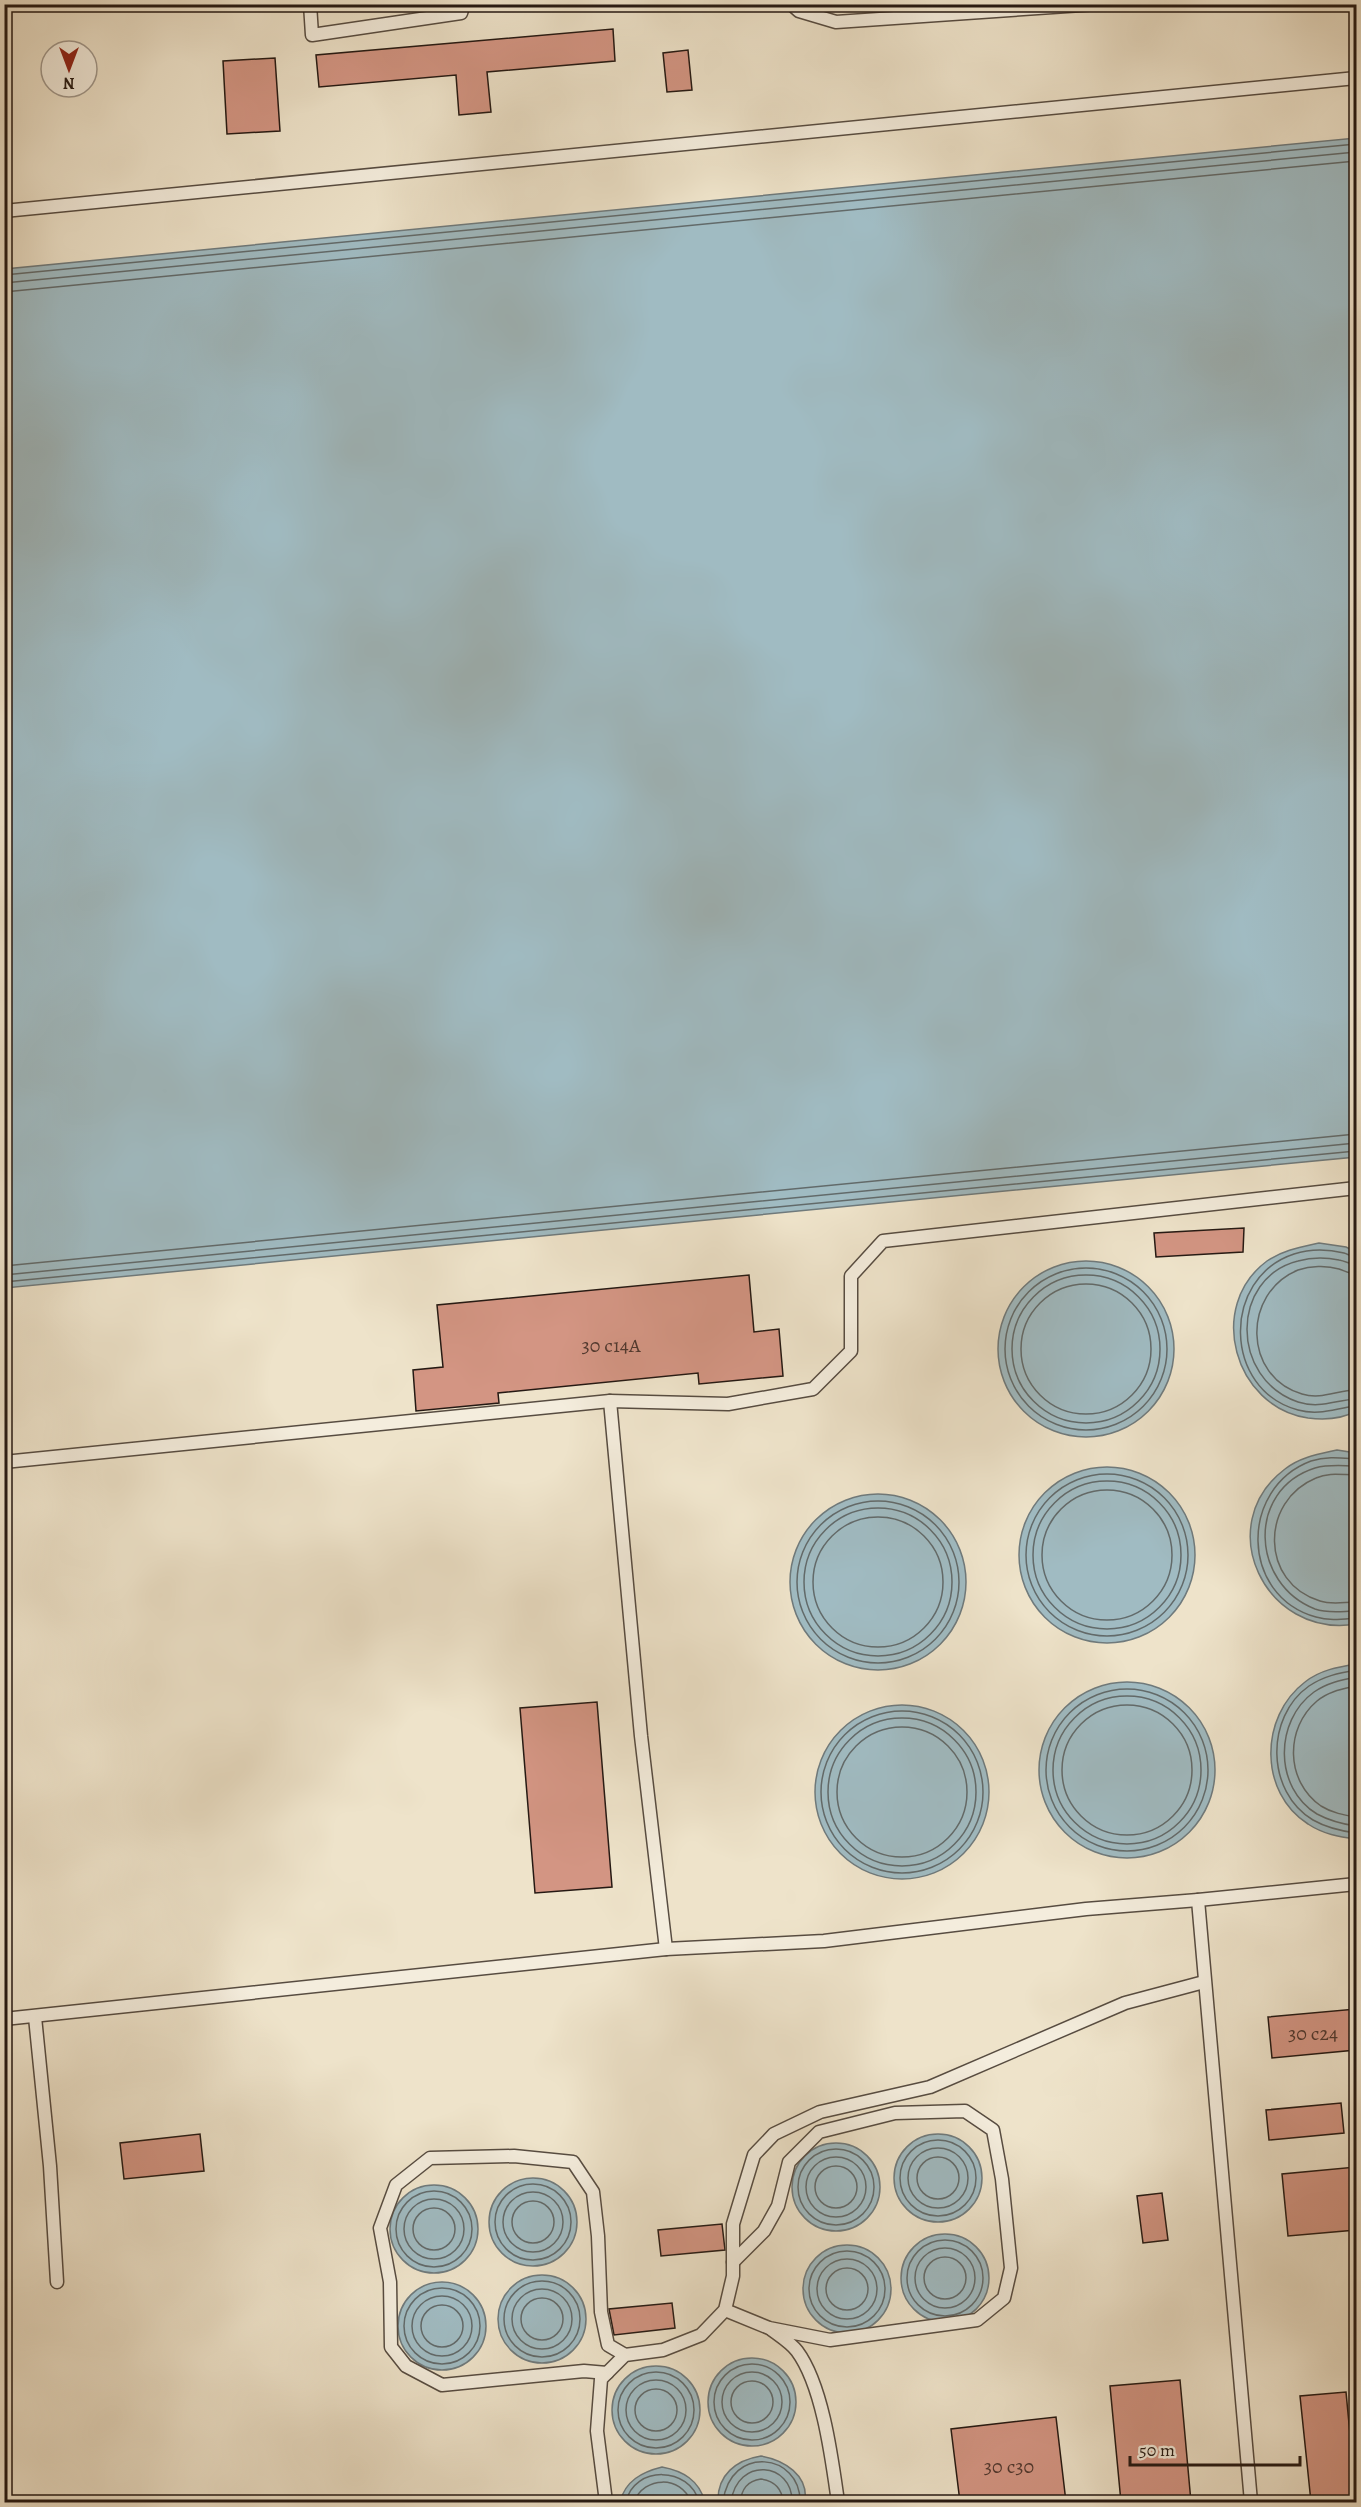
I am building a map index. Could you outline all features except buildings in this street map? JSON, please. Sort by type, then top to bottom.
[{"type":"lane","points":[[310,4],[312,34],[461,13],[464,4]]},
{"type":"lane","points":[[791,4],[799,12],[836,22],[1097,4]]},
{"type":"lane","points":[[4,211],[1356,78]]},
{"type":"lane","points":[[4,1462],[610,1401],[728,1404],[813,1389],[851,1351],[851,1276],[883,1241],[1356,1188]]},
{"type":"lane","points":[[610,1401],[640,1736],[666,1949]]},
{"type":"lane","points":[[4,2019],[666,1949],[824,1941],[1086,1909],[1356,1884]]},
{"type":"lane","points":[[1198,1900],[1251,2502]]},
{"type":"lane","points":[[606,2502],[597,2432],[601,2379],[625,2355],[663,2350],[701,2336],[725,2310],[733,2276],[733,2224],[753,2155],[774,2133],[820,2112],[930,2087],[1125,2003],[1204,1982]]},
{"type":"lane","points":[[35,2017],[50,2166],[57,2282]]},
{"type":"lane","points":[[725,2310],[769,2328],[830,2340],[977,2320],[1004,2298],[1011,2268],[1002,2178],[993,2130],[965,2111],[895,2113],[819,2132],[789,2162],[778,2206],[764,2231],[733,2262]]},
{"type":"lane","points":[[607,2373],[584,2371],[442,2385],[405,2366],[391,2347],[390,2282],[380,2228],[396,2185],[430,2158],[514,2156],[573,2162],[593,2192],[598,2236],[601,2312],[608,2345],[625,2355]]},
{"type":"lane","points":[[769,2328],[797,2350],[815,2387],[830,2445],[838,2502]]},
{"type":"water","points":[[1356,138],[1356,1157],[5,1288],[5,269]]},
{"type":"water","points":[[1319,1243],[1346,1247],[1356,1252],[1356,1411],[1345,1416],[1327,1419],[1308,1418],[1282,1410],[1262,1395],[1246,1375],[1237,1352],[1234,1328],[1237,1303],[1248,1280],[1267,1261],[1286,1252]]},
{"type":"water","points":[[1086,1261],[1119,1268],[1135,1276],[1148,1287],[1159,1300],[1167,1316],[1174,1349],[1167,1382],[1159,1398],[1148,1411],[1135,1422],[1119,1430],[1086,1437],[1053,1430],[1037,1422],[1024,1411],[1013,1398],[1005,1382],[998,1349],[1005,1316],[1013,1300],[1024,1287],[1037,1276],[1053,1268]]},
{"type":"water","points":[[1337,1450],[1356,1453],[1356,1624],[1324,1624],[1296,1614],[1274,1596],[1259,1573],[1251,1547],[1252,1519],[1263,1492],[1291,1465]]},
{"type":"water","points":[[1107,1467],[1140,1474],[1156,1482],[1169,1493],[1180,1506],[1188,1522],[1195,1555],[1188,1588],[1180,1604],[1169,1617],[1156,1628],[1140,1636],[1107,1643],[1074,1636],[1058,1628],[1045,1617],[1034,1604],[1026,1588],[1019,1555],[1026,1522],[1034,1506],[1045,1493],[1058,1482],[1074,1474]]},
{"type":"water","points":[[878,1494],[911,1501],[927,1509],[940,1520],[951,1533],[959,1549],[966,1582],[959,1615],[951,1631],[940,1644],[927,1655],[911,1663],[878,1670],[845,1663],[829,1655],[816,1644],[805,1631],[797,1615],[790,1582],[797,1549],[805,1533],[816,1520],[829,1509],[845,1501]]},
{"type":"water","points":[[1356,1664],[1356,1839],[1319,1830],[1292,1810],[1280,1794],[1273,1775],[1271,1754],[1273,1734],[1279,1715],[1290,1697],[1305,1682],[1323,1672]]},
{"type":"water","points":[[1127,1682],[1160,1689],[1176,1697],[1189,1708],[1200,1721],[1208,1737],[1215,1770],[1208,1803],[1200,1819],[1189,1832],[1176,1843],[1160,1851],[1127,1858],[1094,1851],[1078,1843],[1065,1832],[1054,1819],[1046,1803],[1039,1770],[1046,1737],[1054,1721],[1065,1708],[1078,1697],[1094,1689]]},
{"type":"water","points":[[902,1705],[919,1706],[935,1711],[951,1719],[964,1730],[975,1743],[983,1759],[988,1775],[988,1809],[983,1825],[975,1841],[964,1854],[951,1865],[935,1873],[919,1878],[902,1879],[885,1878],[869,1873],[853,1865],[840,1854],[829,1841],[821,1825],[816,1809],[815,1792],[816,1775],[821,1759],[829,1743],[840,1730],[853,1719],[869,1711],[885,1706]]},
{"type":"water","points":[[938,2134],[955,2138],[969,2147],[978,2161],[982,2178],[978,2195],[969,2209],[955,2218],[938,2222],[921,2218],[907,2209],[898,2195],[894,2178],[898,2161],[907,2147],[921,2138]]},
{"type":"water","points":[[836,2143],[853,2147],[867,2156],[876,2170],[880,2187],[876,2204],[867,2218],[853,2227],[836,2231],[819,2227],[805,2218],[796,2204],[792,2187],[796,2170],[805,2156],[819,2147]]},
{"type":"water","points":[[533,2178],[550,2182],[564,2191],[573,2205],[577,2222],[573,2239],[564,2253],[550,2262],[533,2266],[516,2262],[502,2253],[493,2239],[489,2222],[493,2205],[502,2191],[516,2182]]},
{"type":"water","points":[[434,2185],[451,2189],[465,2198],[474,2212],[478,2229],[474,2246],[465,2260],[451,2269],[434,2273],[417,2269],[403,2260],[394,2246],[390,2229],[394,2212],[403,2198],[417,2189]]},
{"type":"water","points":[[945,2234],[962,2238],[976,2247],[985,2261],[989,2278],[985,2295],[976,2309],[962,2318],[945,2322],[928,2318],[914,2309],[905,2295],[901,2278],[905,2261],[914,2247],[928,2238]]},
{"type":"water","points":[[847,2245],[864,2249],[878,2258],[887,2272],[891,2289],[887,2306],[878,2320],[864,2329],[847,2333],[830,2329],[816,2320],[807,2306],[803,2289],[807,2272],[816,2258],[830,2249]]},
{"type":"water","points":[[542,2275],[559,2279],[573,2288],[582,2302],[586,2319],[582,2336],[573,2350],[559,2359],[542,2363],[525,2359],[511,2350],[502,2336],[498,2319],[502,2302],[511,2288],[525,2279]]},
{"type":"water","points":[[442,2282],[459,2286],[473,2295],[482,2309],[486,2326],[482,2343],[473,2357],[459,2366],[442,2370],[425,2366],[411,2357],[402,2343],[398,2326],[402,2309],[411,2295],[425,2286]]},
{"type":"water","points":[[752,2358],[769,2362],[783,2371],[792,2385],[796,2402],[792,2419],[783,2433],[769,2442],[752,2446],[735,2442],[721,2433],[712,2419],[708,2402],[712,2385],[721,2371],[735,2362]]},
{"type":"water","points":[[656,2366],[673,2370],[687,2379],[696,2393],[700,2410],[696,2427],[687,2441],[673,2450],[656,2454],[639,2450],[625,2441],[616,2427],[612,2410],[616,2393],[625,2379],[639,2370]]},
{"type":"water","points":[[761,2456],[778,2461],[793,2470],[803,2484],[805,2502],[718,2502],[721,2484],[730,2470],[744,2461]]},
{"type":"water","points":[[662,2467],[677,2471],[694,2482],[705,2502],[620,2502],[626,2488],[635,2478]]}]
